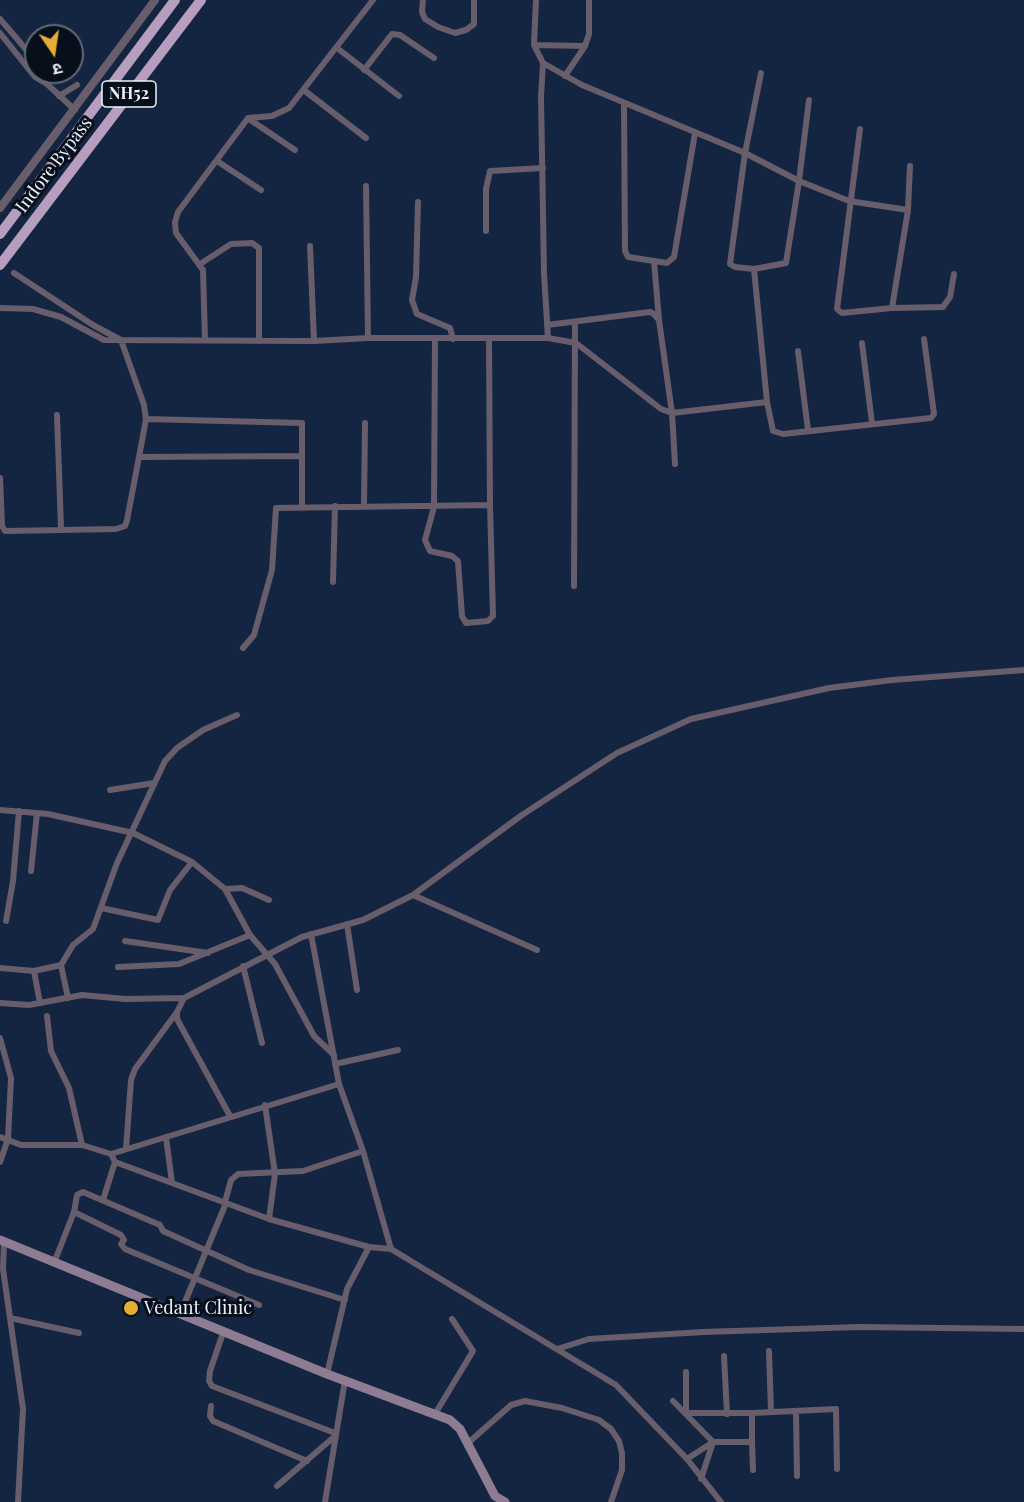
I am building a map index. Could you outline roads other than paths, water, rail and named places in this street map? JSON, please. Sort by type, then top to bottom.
[{"type":"highway","name":"Indore Bypass","points":[[0,234],[175,0]]},
{"type":"highway","name":"Indore Bypass","points":[[0,265],[201,0]]},
{"type":"main road","points":[[2,1241],[327,1374],[450,1420],[468,1443],[495,1496],[505,1502]]},
{"type":"street","points":[[0,208],[155,0]]},
{"type":"street","points":[[205,340],[204,278],[200,264],[176,233],[175,222],[178,212],[248,118],[284,112],[305,91],[373,0]]},
{"type":"street","points":[[423,0],[425,19],[438,27],[456,33],[474,24],[474,0]]},
{"type":"street","points":[[536,0],[534,45],[543,63],[541,89],[543,273],[548,338]]},
{"type":"street","points":[[565,76],[585,46],[589,34],[589,0]]},
{"type":"street","points":[[0,19],[24,47]]},
{"type":"street","points":[[0,33],[24,63]]},
{"type":"street","points":[[364,70],[392,34],[400,35],[434,58]]},
{"type":"street","points":[[534,45],[585,46]]},
{"type":"street","points":[[337,48],[399,96]]},
{"type":"street","points":[[543,63],[571,80],[745,153],[799,181],[849,201],[908,210]]},
{"type":"street","points":[[761,73],[745,153],[730,264],[735,267],[754,269],[786,263],[809,100]]},
{"type":"street","points":[[47,84],[75,110]]},
{"type":"street","points":[[59,96],[77,85]]},
{"type":"street","points":[[305,91],[366,138]]},
{"type":"street","points":[[624,103],[625,251],[628,257],[667,263],[676,251],[695,133]]},
{"type":"street","points":[[248,118],[295,150]]},
{"type":"street","points":[[860,129],[837,309],[842,313],[891,308],[943,307],[950,297],[954,274]]},
{"type":"street","points":[[217,161],[261,190]]},
{"type":"street","points":[[891,308],[908,210],[910,166]]},
{"type":"street","points":[[486,231],[486,189],[490,171],[543,168]]},
{"type":"street","points":[[366,186],[368,338]]},
{"type":"street","points":[[418,202],[416,277],[412,300],[417,314],[450,328],[453,339]]},
{"type":"street","points":[[200,264],[231,244],[252,243],[259,248],[259,341]]},
{"type":"street","points":[[310,246],[314,341]]},
{"type":"street","points":[[654,261],[659,320],[672,413],[675,464]]},
{"type":"street","points":[[754,269],[767,402],[776,434],[872,423],[925,420],[934,414],[924,339]]},
{"type":"street","points":[[0,477],[2,526],[5,531],[61,528],[116,529],[125,526],[146,419],[144,405],[121,340],[93,325],[14,273]]},
{"type":"street","points":[[0,308],[33,309],[61,317],[105,340],[314,341],[368,338],[548,338],[576,343],[662,409],[672,413],[767,402]]},
{"type":"street","points":[[547,325],[650,312],[659,320]]},
{"type":"street","points":[[574,586],[575,322]]},
{"type":"street","points":[[435,339],[434,507],[425,540],[430,551],[452,556],[458,561],[462,616],[466,623],[488,621],[494,614],[490,505],[489,338]]},
{"type":"street","points":[[862,344],[872,423]]},
{"type":"street","points":[[798,351],[808,430]]},
{"type":"street","points":[[57,415],[61,528]]},
{"type":"street","points":[[146,419],[302,423],[302,506]]},
{"type":"street","points":[[364,506],[365,423]]},
{"type":"street","points":[[139,457],[301,456]]},
{"type":"street","points":[[243,648],[254,635],[272,570],[276,508],[490,505]]},
{"type":"street","points":[[333,582],[335,506]]},
{"type":"street","points":[[0,1004],[40,1003],[82,995],[125,999],[184,998],[266,954],[311,934],[363,920],[413,895],[522,815],[617,753],[691,719],[829,688],[892,680],[1024,670]]},
{"type":"street","points":[[68,998],[61,965],[73,945],[93,929],[117,863],[165,761],[177,748],[203,730],[237,715]]},
{"type":"street","points":[[110,790],[154,783]]},
{"type":"street","points":[[0,810],[37,813],[133,833],[192,862],[225,889],[250,935],[275,964],[314,1036],[334,1055]]},
{"type":"street","points":[[6,921],[13,881],[19,811]]},
{"type":"street","points":[[31,871],[37,813]]},
{"type":"street","points":[[101,908],[158,920],[170,890],[192,862]]},
{"type":"street","points":[[225,889],[242,888],[269,900]]},
{"type":"street","points":[[413,895],[537,950]]},
{"type":"street","points":[[347,924],[357,990]]},
{"type":"street","points":[[311,934],[339,1084],[363,1151],[391,1249]]},
{"type":"street","points":[[118,967],[171,966],[250,935]]},
{"type":"street","points":[[124,941],[209,953]]},
{"type":"street","points":[[0,968],[34,971],[61,965]]},
{"type":"street","points":[[243,966],[262,1043]]},
{"type":"street","points":[[34,971],[40,1003]]},
{"type":"street","points":[[126,1149],[131,1080],[142,1059],[177,1012],[184,998]]},
{"type":"street","points":[[177,1012],[182,1028],[230,1116]]},
{"type":"street","points":[[47,1016],[51,1051],[69,1088],[82,1145]]},
{"type":"street","points":[[0,1038],[10,1074],[8,1138],[0,1162]]},
{"type":"street","points":[[336,1064],[398,1050]]},
{"type":"street","points":[[0,1137],[8,1138],[21,1145],[82,1145],[111,1154],[339,1084]]},
{"type":"street","points":[[265,1105],[275,1174],[269,1219]]},
{"type":"street","points":[[166,1137],[172,1183]]},
{"type":"street","points":[[180,1314],[226,1203],[233,1177],[238,1174],[275,1174],[312,1169],[363,1151]]},
{"type":"street","points":[[111,1154],[115,1162],[269,1219],[369,1247],[391,1249],[616,1385],[687,1459],[721,1502]]},
{"type":"street","points":[[103,1200],[115,1162]]},
{"type":"street","points":[[54,1263],[80,1192],[160,1225],[163,1231],[249,1270],[345,1300]]},
{"type":"street","points":[[74,1212],[122,1235],[124,1240],[121,1244],[125,1249],[259,1305]]},
{"type":"street","points":[[2,1241],[3,1269],[23,1409],[18,1502]]},
{"type":"street","points":[[327,1374],[345,1300],[352,1279],[369,1247]]},
{"type":"street","points":[[10,1318],[80,1333]]},
{"type":"street","points":[[435,1414],[472,1356],[471,1344],[452,1319]]},
{"type":"street","points":[[557,1349],[589,1339],[714,1331],[858,1327],[1024,1329]]},
{"type":"street","points":[[223,1332],[210,1371],[209,1381],[212,1386],[335,1435]]},
{"type":"street","points":[[769,1351],[771,1412]]},
{"type":"street","points":[[724,1356],[727,1414]]},
{"type":"street","points":[[686,1371],[686,1413]]},
{"type":"street","points":[[325,1502],[345,1380]]},
{"type":"street","points":[[468,1443],[511,1405],[525,1401],[562,1408],[599,1420],[611,1429],[619,1441],[622,1454],[622,1470],[611,1502]]},
{"type":"street","points":[[673,1401],[713,1442]]},
{"type":"street","points":[[211,1406],[210,1416],[213,1421],[307,1461]]},
{"type":"street","points":[[686,1413],[727,1414],[836,1409],[837,1469]]},
{"type":"street","points":[[796,1411],[797,1476]]},
{"type":"street","points":[[752,1413],[753,1470]]},
{"type":"street","points":[[277,1486],[335,1435]]},
{"type":"street","points":[[687,1459],[713,1442],[752,1442]]},
{"type":"street","points":[[701,1479],[713,1442]]},
{"type":"place","name":"Vedant Clinic","points":[[131,1308]]}]
